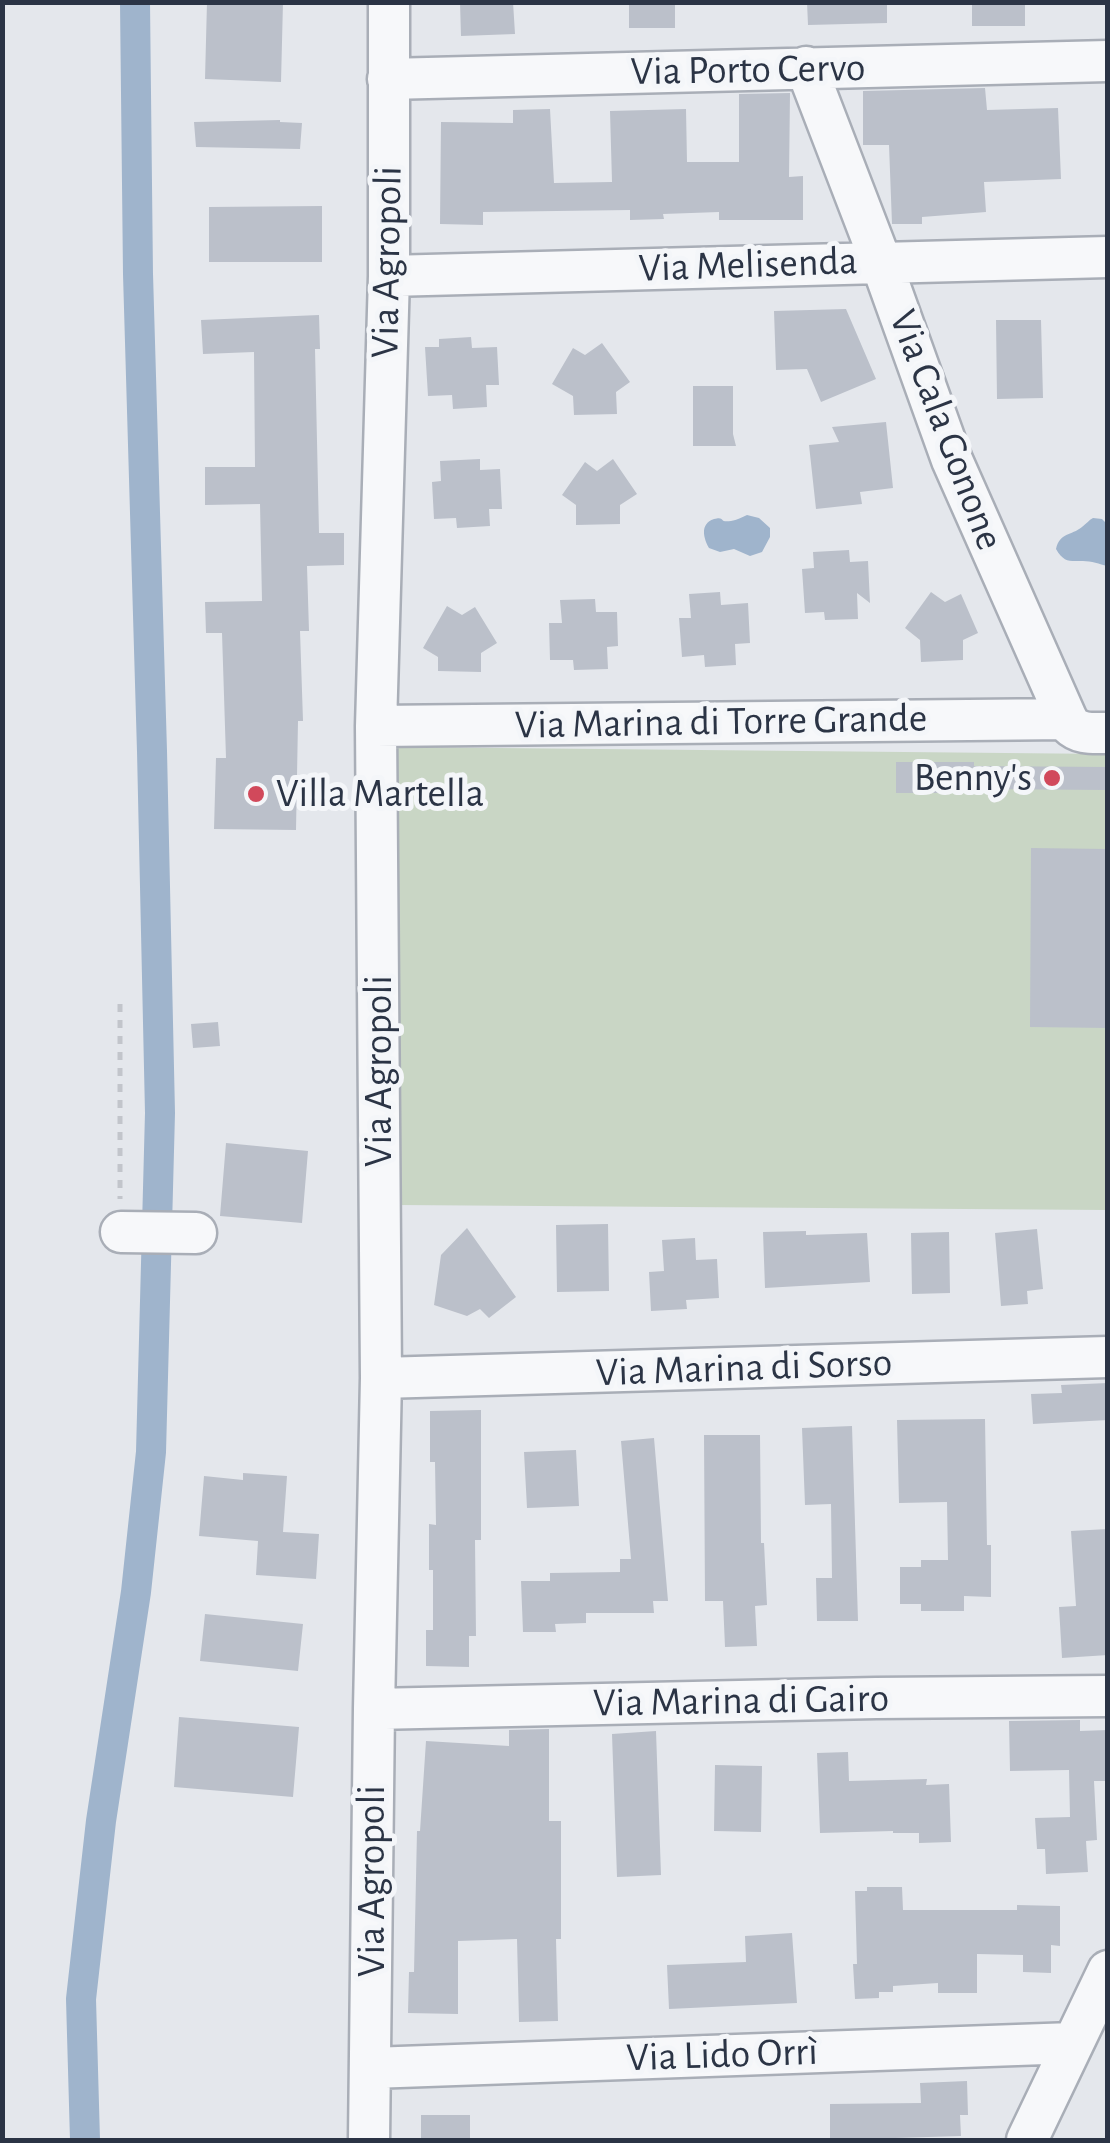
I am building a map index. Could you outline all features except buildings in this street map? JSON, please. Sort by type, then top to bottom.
[{"type":"street","name":"Via Agropoli","points":[[369,2140],[381,1378],[376,726],[389,276],[389,2]]},
{"type":"street","name":"Via Porto Cervo","points":[[388,79],[1108,61]]},
{"type":"street","name":"Via Cala Gonone","points":[[806,68],[952,460],[1083,727]]},
{"type":"street","name":"Via Melisenda","points":[[389,276],[1108,257]]},
{"type":"street","name":"Via Marina di Torre Grande","points":[[376,726],[1083,727]]},
{"type":"street","points":[[132,1232],[196,1233]]},
{"type":"street","name":"Via Marina di Sorso","points":[[381,1378],[1108,1357]]},
{"type":"street","name":"Via Marina di Gairo","points":[[374,1709],[1108,1696]]},
{"type":"street","points":[[1027,2140],[1108,1972]]},
{"type":"street","name":"Via Lido Orrì","points":[[371,2068],[1073,2043]]},
{"type":"path","points":[[120,1004],[132,1232]]},
{"type":"green space","points":[[396,747],[1107,754],[1107,1210],[398,1205]]},
{"type":"water","points":[[747,515],[759,518],[770,528],[762,552],[750,556],[734,549],[720,552],[709,548],[704,532],[709,521],[731,521]]},
{"type":"water","points":[[1093,518],[1107,524],[1107,566],[1068,560],[1056,549],[1063,537]]},
{"type":"waterway","points":[[85,2140],[81,1999],[151,1452],[160,1113],[138,274],[135,2]]},
{"type":"place","name":"Benny's","points":[[1052,778]]},
{"type":"place","name":"Villa Martella","points":[[256,794]]}]
